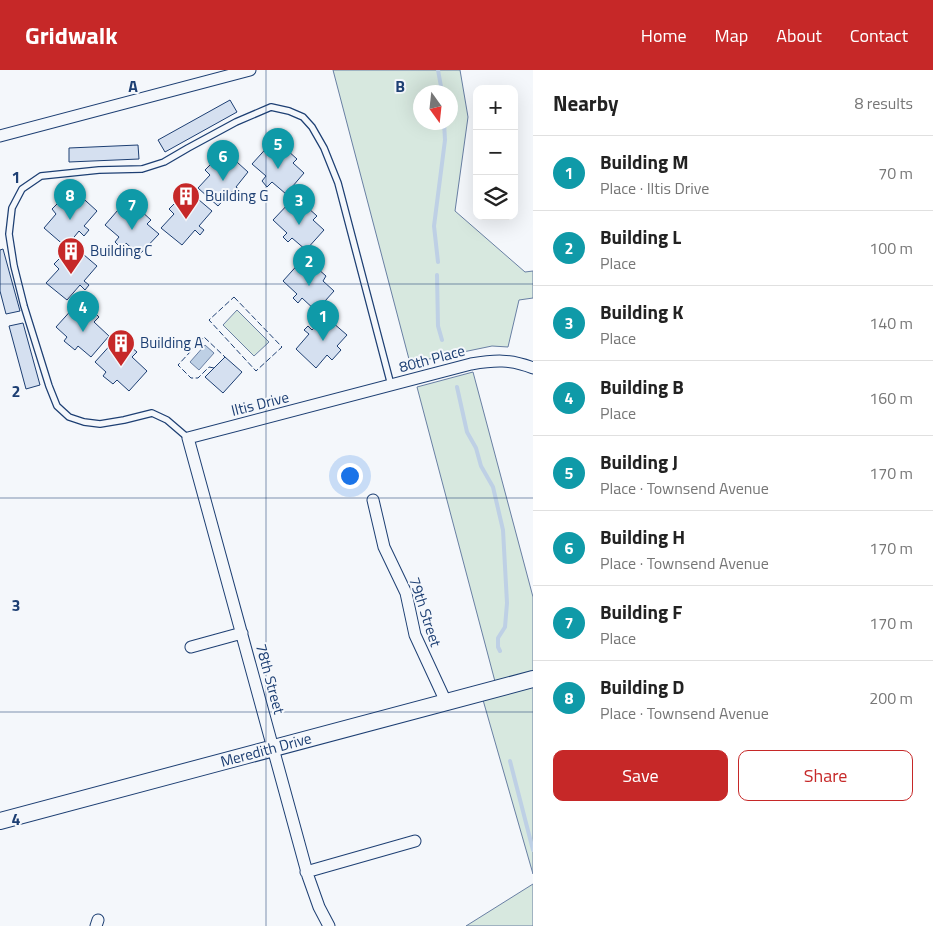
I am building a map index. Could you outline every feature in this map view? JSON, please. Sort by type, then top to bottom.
[{"type":"main road","name":"Meredith Drive","points":[[0,821],[533,679]]},
{"type":"street","points":[[0,136],[250,70]]},
{"type":"street","name":"80th Place","points":[[340,399],[471,364],[498,360],[516,362],[533,368]]},
{"type":"street","name":"Iltis Drive","points":[[188,438],[340,399]]},
{"type":"street","name":"78th Street","points":[[188,438],[306,872],[319,907],[329,926]]},
{"type":"street","name":"79th Street","points":[[373,500],[384,547],[406,593],[414,635],[446,702]]},
{"type":"street","points":[[191,647],[242,633]]},
{"type":"street","points":[[306,872],[415,841]]},
{"type":"lane","points":[[188,438],[167,420],[152,413],[100,424],[84,422],[69,417],[57,406],[24,306],[14,266],[9,234],[12,208],[22,189],[41,176],[91,171],[142,169],[164,162],[249,116],[271,107],[289,111],[303,117],[312,127],[324,148],[338,183],[391,385]]},
{"type":"shaded area","points":[[333,70],[460,70],[468,117],[455,211],[525,272],[533,271],[533,298],[519,300],[508,347],[492,346],[410,363]]},
{"type":"shaded area","points":[[237,310],[269,342],[254,356],[223,325]]},
{"type":"shaded area","points":[[473,372],[533,597],[533,874],[481,693],[497,689],[417,387]]},
{"type":"shaded area","points":[[533,884],[533,926],[466,926]]},
{"type":"water","points":[[205,345],[214,353],[199,370],[190,362]]},
{"type":"building","points":[[230,100],[237,112],[165,152],[158,140]]},
{"type":"building","points":[[271,143],[283,154],[287,150],[297,159],[293,163],[304,173],[286,194],[272,182],[267,187],[262,181],[266,176],[252,164]]},
{"type":"building","points":[[138,145],[139,159],[69,162],[69,148]]},
{"type":"building","points":[[228,154],[248,172],[236,187],[241,191],[236,196],[232,191],[218,206],[198,188],[210,175],[205,170],[212,163],[217,167]]},
{"type":"building","points":[[76,192],[97,211],[84,226],[89,230],[84,236],[79,231],[66,247],[44,228],[56,214],[52,209],[60,201],[65,205]]},
{"type":"building","name":"Building G","points":[[192,194],[212,211],[199,226],[204,230],[200,235],[195,230],[182,245],[161,228],[174,214],[169,209],[176,202],[181,206]]},
{"type":"building","points":[[291,201],[304,211],[307,207],[317,216],[313,220],[324,230],[306,250],[292,238],[288,242],[283,237],[287,233],[273,220]]},
{"type":"building","points":[[124,203],[137,214],[140,210],[151,220],[147,224],[159,234],[139,255],[126,243],[121,248],[115,242],[119,237],[105,225]]},
{"type":"building","points":[[3,249],[20,311],[6,314],[0,291],[0,250]]},
{"type":"building","name":"Building C","points":[[77,249],[97,266],[84,281],[89,285],[85,290],[80,285],[67,300],[46,283],[59,269],[54,264],[61,257],[66,261]]},
{"type":"building","points":[[301,261],[314,272],[317,268],[326,276],[323,281],[334,291],[316,311],[302,298],[298,303],[293,298],[297,294],[283,281]]},
{"type":"building","points":[[75,306],[89,318],[94,312],[99,317],[94,322],[109,336],[91,357],[78,346],[75,350],[64,341],[67,337],[56,327]]},
{"type":"building","points":[[325,316],[347,335],[337,346],[341,350],[332,360],[327,355],[316,368],[296,349],[309,334],[304,330],[308,326],[312,330]]},
{"type":"building","points":[[23,323],[40,385],[26,389],[9,326]]},
{"type":"building","name":"Building A","points":[[114,341],[127,353],[132,348],[137,352],[132,357],[147,371],[129,391],[117,380],[113,384],[103,376],[106,372],[95,362]]},
{"type":"building","points":[[225,357],[242,372],[223,393],[205,377]]},
{"type":"waterway","points":[[438,70],[441,85]]},
{"type":"waterway","points":[[438,262],[434,226],[445,140],[444,130]]},
{"type":"waterway","points":[[437,275],[438,326],[442,340]]},
{"type":"waterway","points":[[457,387],[467,432],[476,448],[481,466],[493,487],[503,530],[507,603],[505,627],[498,638],[500,651]]},
{"type":"waterway","points":[[510,761],[533,850]]},
{"type":"fence","points":[[234,297],[282,347],[256,371],[209,320],[234,297]]},
{"type":"fence","points":[[214,368],[209,367],[198,378],[191,378],[178,365],[204,337],[225,357]]},
{"type":"place","name":"Building J","points":[[278,169]]},
{"type":"place","name":"Building H","points":[[223,181]]},
{"type":"place","name":"Building D","points":[[70,220]]},
{"type":"place","name":"Building G","points":[[186,220]]},
{"type":"place","name":"Building K","points":[[299,225]]},
{"type":"place","name":"Building F","points":[[132,230]]},
{"type":"place","name":"Building C","points":[[71,275]]},
{"type":"place","name":"Building L","points":[[309,286]]},
{"type":"place","name":"Building B","points":[[83,332]]},
{"type":"place","name":"Building M","points":[[323,341]]},
{"type":"place","name":"Building A","points":[[121,367]]}]
